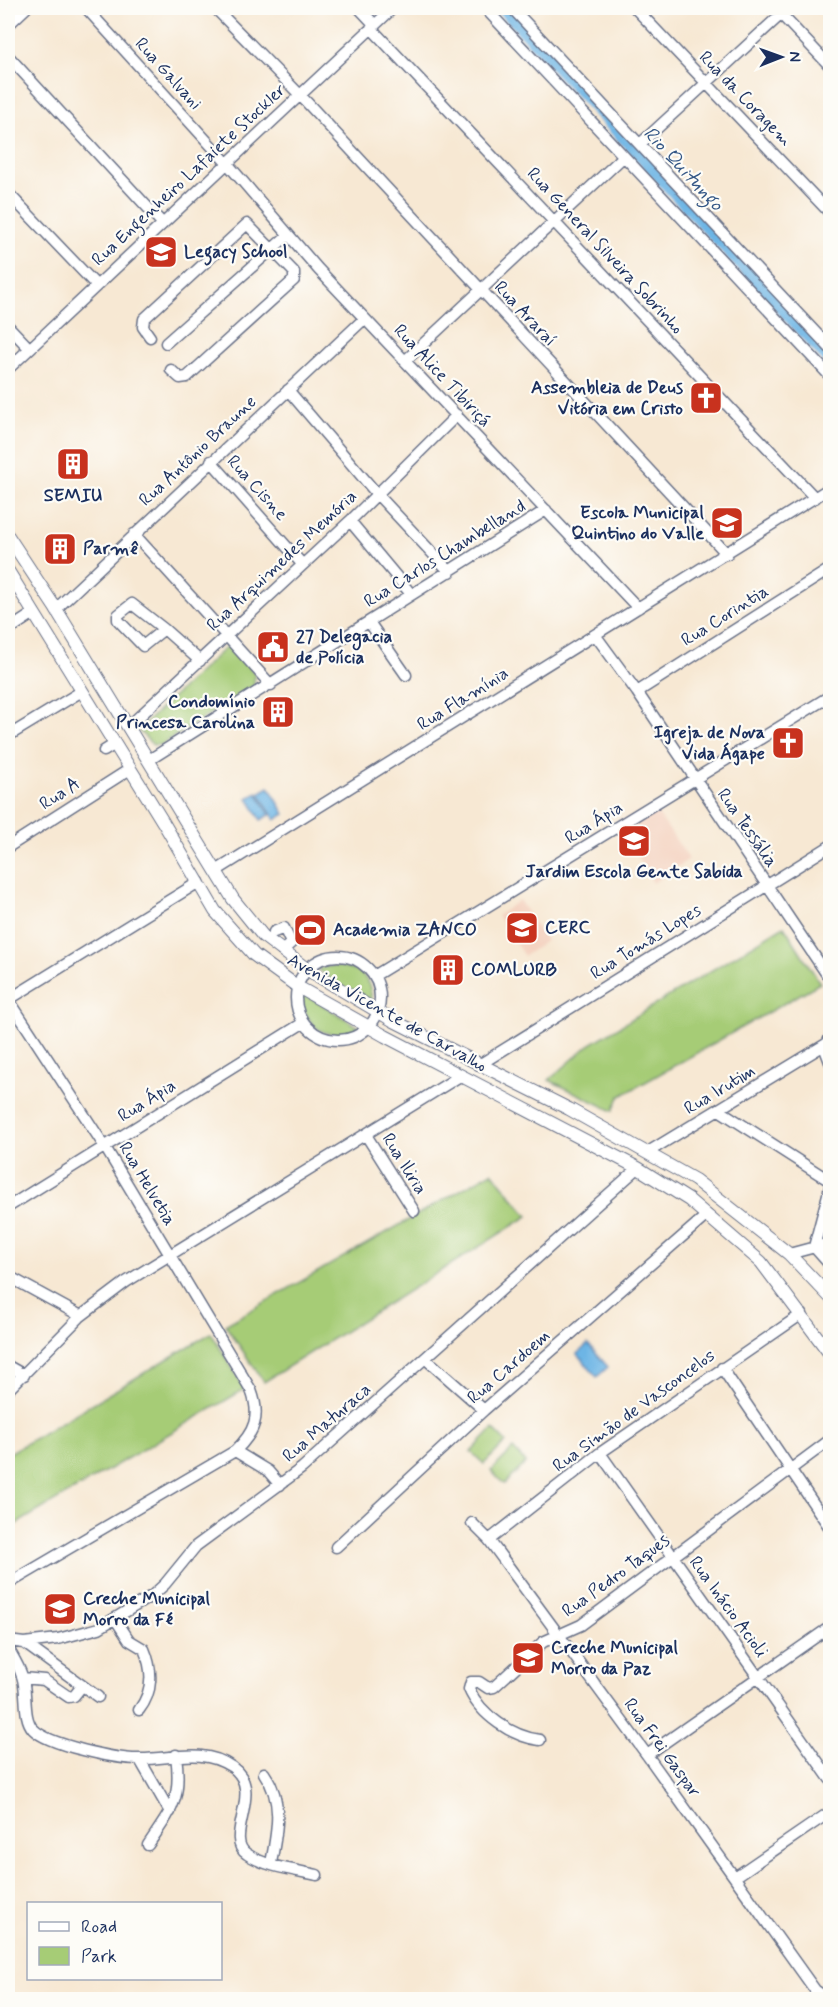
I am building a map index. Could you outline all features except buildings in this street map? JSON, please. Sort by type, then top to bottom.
[{"type":"main road","name":"Avenida Vicente de Carvalho","points":[[8,537],[56,609],[244,914],[282,951],[308,970],[377,1011],[648,1152],[695,1180],[789,1254],[831,1297]]},
{"type":"main road","name":"Avenida Vicente de Carvalho","points":[[8,571],[81,691],[110,747],[130,769],[215,911],[254,955],[298,987],[460,1076],[639,1168],[674,1189],[761,1262],[831,1354]]},
{"type":"street","points":[[8,25],[26,8]]},
{"type":"street","name":"Rua Galvani","points":[[86,8],[226,162]]},
{"type":"street","name":"Rua Araraí","points":[[215,8],[300,95],[727,554]]},
{"type":"street","name":"Rua General Silveira Sobrinho","points":[[359,8],[373,26],[554,221],[814,498]]},
{"type":"street","name":"Rua Engenheiro Lafaiete Stockler","points":[[8,369],[95,284],[393,8]]},
{"type":"street","points":[[485,8],[831,376]]},
{"type":"street","points":[[512,8],[831,348]]},
{"type":"street","name":"Rua da Coragem","points":[[635,8],[831,213]]},
{"type":"street","points":[[640,144],[781,10],[831,66]]},
{"type":"street","points":[[8,56],[162,223]]},
{"type":"street","points":[[406,360],[623,157]]},
{"type":"street","name":"Rua Alice Tibiriçá","points":[[226,162],[288,235],[364,318],[638,608]]},
{"type":"street","points":[[8,193],[95,284]]},
{"type":"street","points":[[150,337],[143,327],[144,320],[247,224],[294,272],[294,280],[187,377],[180,378],[171,370]]},
{"type":"street","points":[[166,343],[288,235]]},
{"type":"street","name":"Rua Antônio Braune","points":[[56,609],[364,318]]},
{"type":"street","points":[[8,326],[29,348]]},
{"type":"street","points":[[288,390],[377,494],[450,572]]},
{"type":"street","name":"Rua Arquimedes Memória","points":[[128,727],[350,521],[457,415]]},
{"type":"street","name":"Rua Cisne","points":[[211,461],[302,564]]},
{"type":"street","name":"Rua Flamínia","points":[[216,871],[831,488]]},
{"type":"street","name":"Rua Carlos Chambelland","points":[[149,760],[546,510]]},
{"type":"street","points":[[350,521],[411,594]]},
{"type":"street","points":[[134,534],[271,685]]},
{"type":"street","name":"Rua Corintia","points":[[637,692],[831,569]]},
{"type":"street","points":[[8,630],[34,613]]},
{"type":"street","points":[[369,621],[406,675]]},
{"type":"street","points":[[164,629],[200,661]]},
{"type":"street","name":"Rua Tessália","points":[[596,636],[637,692],[694,780],[831,979]]},
{"type":"street","points":[[8,736],[81,691]]},
{"type":"street","name":"Rua Ápia","points":[[374,976],[831,696]]},
{"type":"street","name":"Rua A","points":[[8,847],[130,769]]},
{"type":"street","name":"Rua Tomás Lopes","points":[[479,1065],[831,846]]},
{"type":"street","points":[[8,1000],[199,882]]},
{"type":"street","points":[[274,932],[284,928],[291,944],[282,951]]},
{"type":"street","points":[[348,957],[359,961],[374,976],[380,999],[377,1011],[369,1026],[351,1039],[330,1040],[320,1037],[303,1023],[297,1006],[298,987],[308,970],[327,958],[348,957]]},
{"type":"street","name":"Rua Helvetia","points":[[8,1000],[105,1147],[251,1390],[255,1401],[253,1428],[249,1438],[235,1450]]},
{"type":"street","name":"Rua Ápia","points":[[8,1207],[303,1023]]},
{"type":"street","points":[[828,1040],[830,1061]]},
{"type":"street","name":"Rua Irutim","points":[[648,1152],[809,1056],[828,1040]]},
{"type":"street","points":[[809,1056],[820,1055],[830,1061]]},
{"type":"street","points":[[8,1390],[81,1316],[126,1282],[460,1076]]},
{"type":"street","points":[[719,1110],[831,1181]]},
{"type":"street","name":"Rua Iliria","points":[[366,1135],[414,1211]]},
{"type":"street","name":"Rua Maturaca","points":[[8,1641],[24,1643],[80,1634],[116,1620],[165,1584],[196,1546],[280,1485],[426,1359],[639,1168]]},
{"type":"street","points":[[814,1247],[831,1187]]},
{"type":"street","name":"Rua Cardoem","points":[[336,1547],[484,1410],[707,1215]]},
{"type":"street","points":[[789,1254],[831,1243]]},
{"type":"street","points":[[814,1247],[831,1265]]},
{"type":"street","points":[[8,1276],[81,1316]]},
{"type":"street","name":"Rua Simão de Vasconcelos","points":[[489,1540],[600,1453],[802,1314]]},
{"type":"street","points":[[426,1359],[484,1410]]},
{"type":"street","points":[[8,1366],[24,1375]]},
{"type":"street","points":[[722,1368],[831,1528]]},
{"type":"street","name":"Rua Pedro Taques","points":[[540,1740],[517,1735],[502,1725],[473,1698],[469,1686],[476,1681],[488,1688],[494,1687],[543,1642],[581,1625],[831,1440]]},
{"type":"street","points":[[8,1584],[235,1450],[268,1471],[280,1485]]},
{"type":"street","name":"Rua Inácio Acioli","points":[[600,1453],[831,1779]]},
{"type":"street","name":"Rua Frei Gaspar","points":[[472,1523],[489,1540],[559,1635],[815,1990],[826,1995]]},
{"type":"street","points":[[116,1620],[129,1640],[146,1653],[151,1679],[149,1692],[139,1710]]},
{"type":"street","points":[[647,1755],[831,1627]]},
{"type":"street","points":[[24,1643],[98,1697]]},
{"type":"street","points":[[8,1648],[23,1678],[29,1723],[37,1733],[57,1742],[117,1757],[140,1760],[196,1754],[214,1758],[240,1775],[245,1788],[246,1801],[239,1829],[240,1849],[248,1855],[271,1863],[317,1875]]},
{"type":"street","points":[[23,1678],[44,1680],[69,1697],[74,1696],[82,1686]]},
{"type":"street","points":[[148,1845],[170,1812],[179,1789],[176,1755]]},
{"type":"street","points":[[140,1760],[170,1812]]},
{"type":"street","points":[[264,1773],[272,1783],[277,1800],[276,1838],[271,1863]]},
{"type":"street","points":[[735,1877],[831,1812]]},
{"type":"shaded area","points":[[656,811],[689,859],[653,883],[623,832]]},
{"type":"shaded area","name":"CERC","points":[[519,900],[546,941],[524,956],[497,916]]},
{"type":"green space","points":[[229,644],[255,674],[254,686],[161,745],[153,745],[138,730]]},
{"type":"green space","points":[[784,926],[820,983],[619,1097],[613,1111],[549,1080],[589,1045]]},
{"type":"green space","points":[[330,966],[349,968],[362,974],[370,986],[372,1006],[317,969]]},
{"type":"green space","points":[[301,992],[359,1027],[336,1034],[319,1029],[307,1015]]},
{"type":"green space","points":[[492,1172],[528,1216],[264,1382],[225,1325]]},
{"type":"green space","points":[[211,1333],[245,1389],[8,1529],[8,1454]]},
{"type":"green space","points":[[493,1429],[506,1442],[484,1464],[471,1452]]},
{"type":"green space","points":[[513,1449],[526,1463],[504,1484],[491,1471]]},
{"type":"water","points":[[269,787],[285,814],[275,820],[259,793]]},
{"type":"water","points":[[257,793],[270,815],[261,820],[248,798]]},
{"type":"water","points":[[588,1344],[608,1367],[597,1377],[577,1354]]},
{"type":"waterway","name":"Rio Quitungo","points":[[504,8],[830,359]]},
{"type":"place","name":"Legacy School","points":[[161,252]]},
{"type":"place","name":"Assembleia de Deus Vitória em Cristo","points":[[706,398]]},
{"type":"place","name":"SEMIU","points":[[73,464]]},
{"type":"place","name":"Escola Municipal Quintino do Valle","points":[[727,523]]},
{"type":"place","name":"Parmê","points":[[60,549]]},
{"type":"place","name":"27 Delegacia de Polícia","points":[[273,647]]},
{"type":"place","name":"Condomínio Princesa Carolina","points":[[278,712]]},
{"type":"place","name":"Igreja de Nova Vida Ágape","points":[[788,743]]},
{"type":"place","name":"Jardim Escola Gente Sabida","points":[[634,841]]},
{"type":"place","name":"CERC","points":[[522,928]]},
{"type":"place","name":"Academia ZANCO","points":[[310,930]]},
{"type":"place","name":"COMLURB","points":[[448,970]]},
{"type":"place","name":"Creche Municipal Morro da Fé","points":[[60,1609]]},
{"type":"place","name":"Creche Municipal Morro da Paz","points":[[528,1658]]}]
